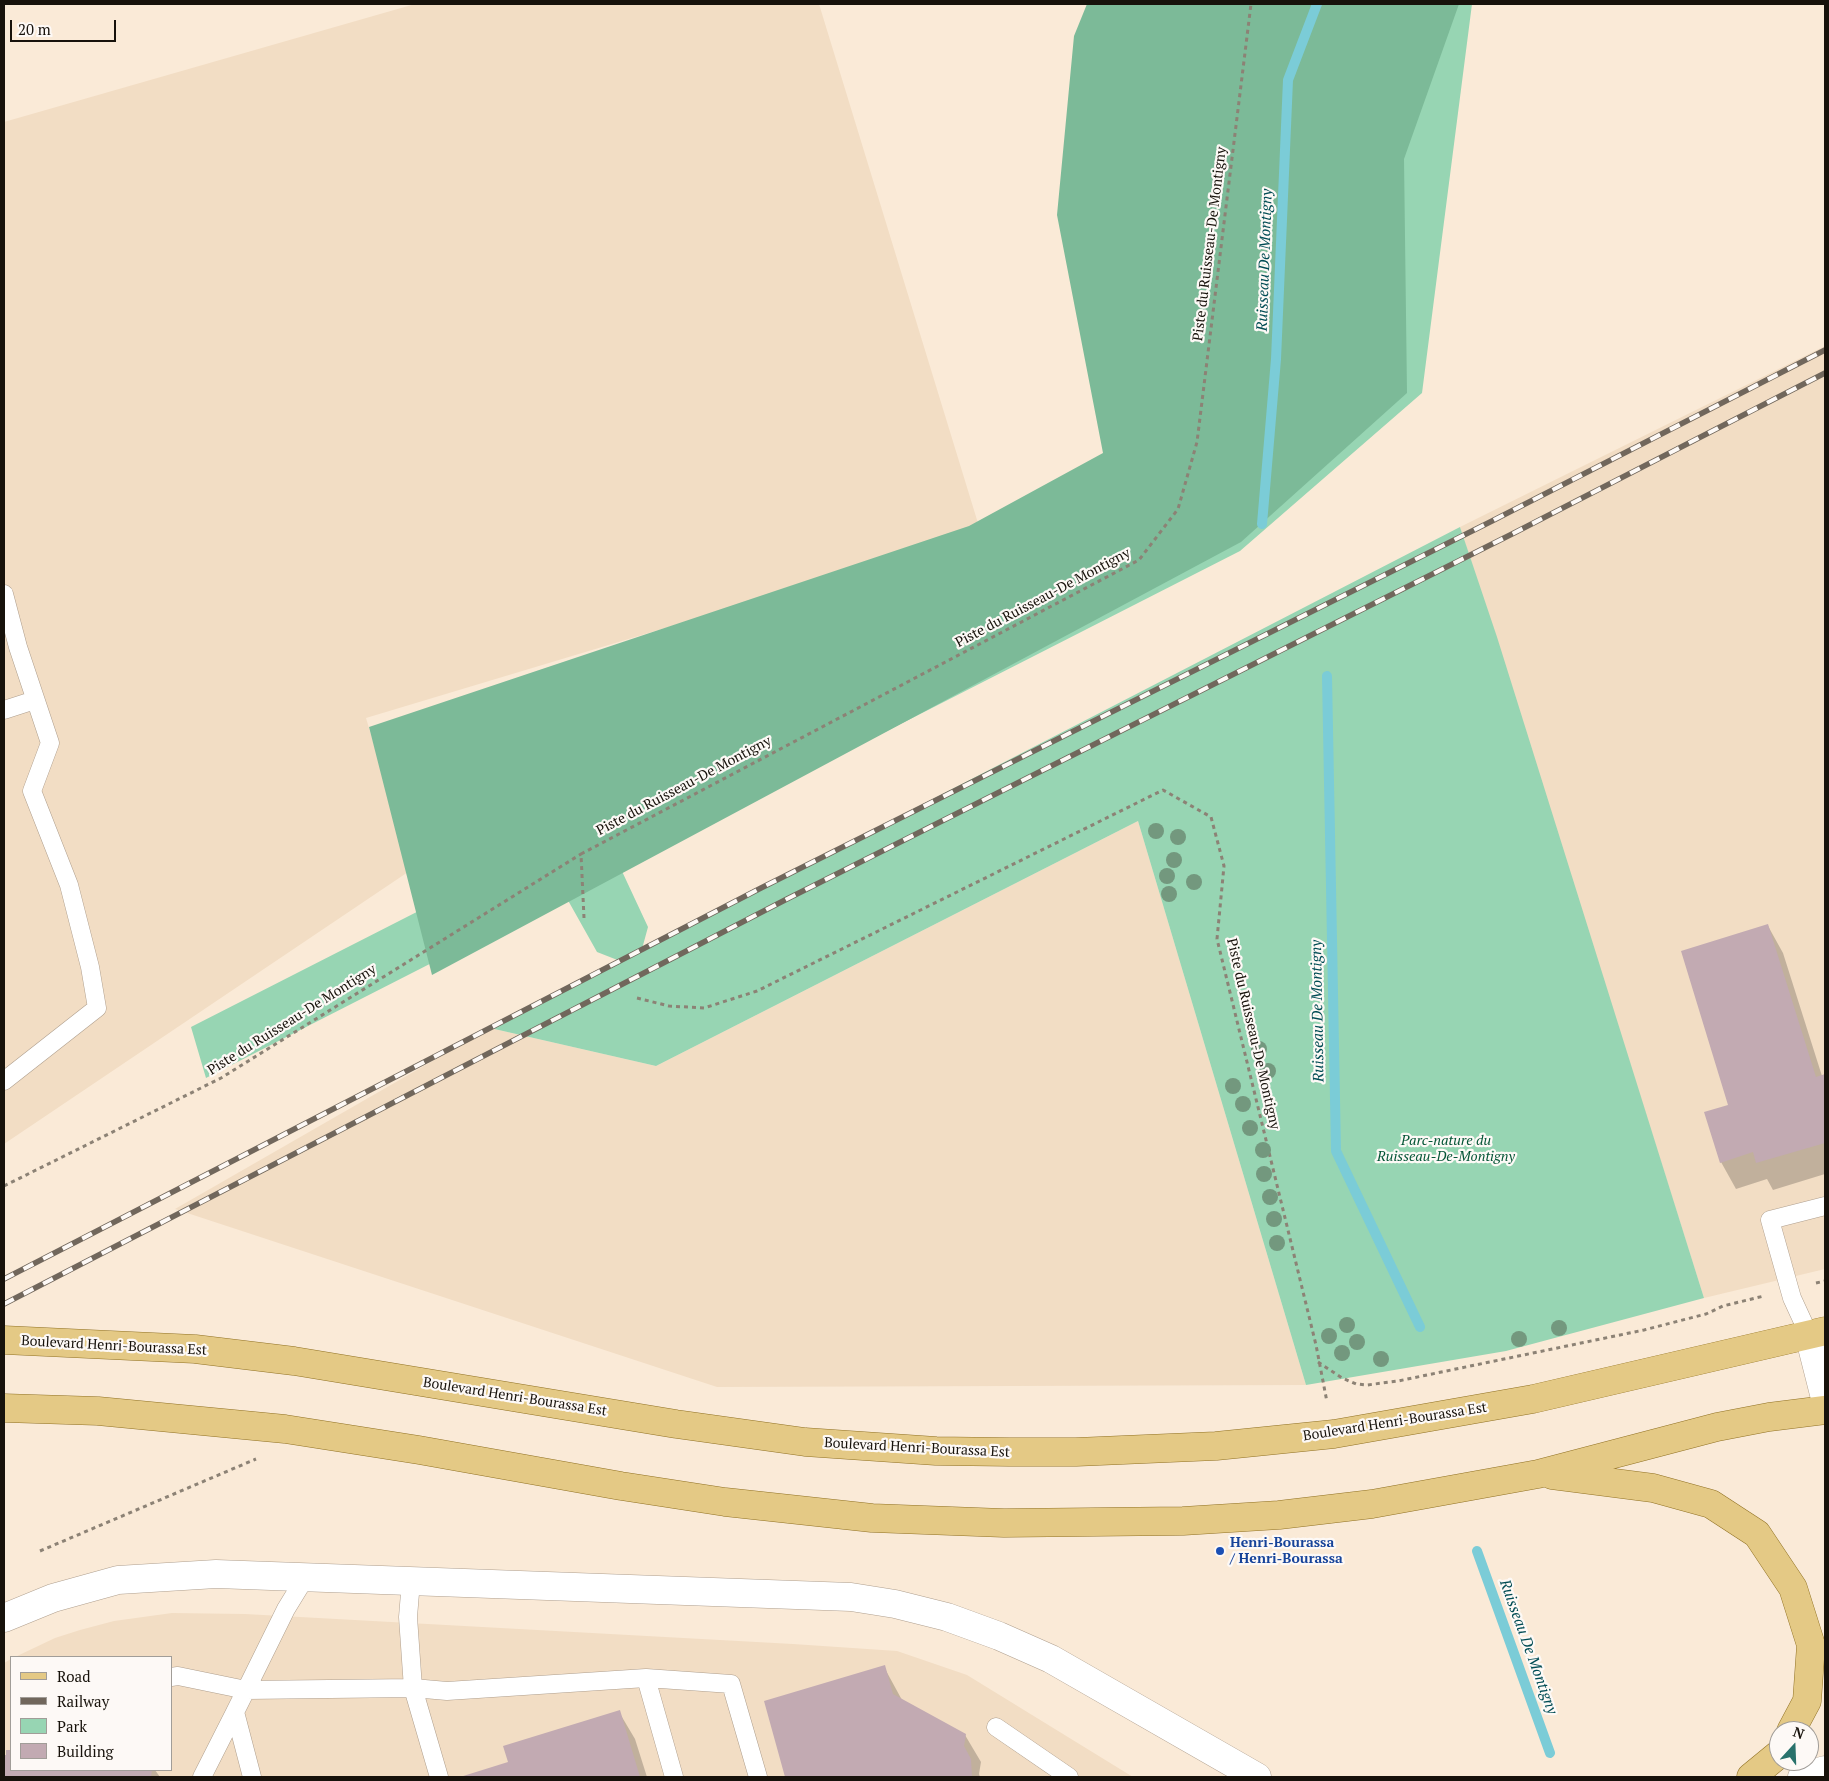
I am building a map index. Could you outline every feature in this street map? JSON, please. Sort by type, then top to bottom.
[{"type":"main road","name":"Boulevard Henri-Bourassa Est","points":[[4,1340],[195,1349],[294,1361],[676,1424],[805,1442],[936,1451],[1076,1452],[1216,1446],[1334,1434],[1533,1398],[1817,1333]]},
{"type":"main road","points":[[4,1408],[98,1411],[285,1429],[725,1502],[914,1520],[1004,1523],[1184,1522],[1279,1515],[1372,1504],[1538,1474],[1717,1427],[1769,1417],[1825,1410]]},
{"type":"main road","points":[[1538,1474],[1653,1488],[1711,1504],[1757,1534],[1793,1588],[1810,1645],[1807,1701],[1796,1721]]},
{"type":"main road","points":[[1750,1777],[1769,1762]]},
{"type":"street","points":[[1817,1333],[1825,1398]]},
{"type":"street","points":[[4,1618],[53,1598],[118,1580],[216,1574],[851,1597],[896,1604],[947,1617],[999,1636],[1050,1659],[1246,1774]]},
{"type":"street","points":[[1802,1777],[1825,1770]]},
{"type":"lane","points":[[4,594],[35,700],[50,743],[32,792],[69,886],[90,967],[96,1008],[4,1081]]},
{"type":"lane","points":[[4,710],[35,700]]},
{"type":"lane","points":[[1817,1333],[1792,1298],[1770,1220],[1825,1206]]},
{"type":"lane","points":[[202,1777],[286,1609],[305,1578]]},
{"type":"lane","points":[[412,1581],[408,1616],[413,1688],[439,1777]]},
{"type":"lane","points":[[172,1678],[178,1676],[246,1690],[413,1688],[447,1691],[646,1678],[731,1684],[758,1777]]},
{"type":"lane","points":[[646,1678],[674,1777]]},
{"type":"lane","points":[[234,1712],[252,1777]]},
{"type":"lane","points":[[996,1727],[1069,1777]]},
{"type":"path","name":"Piste du Ruisseau-De Montigny","points":[[4,1186],[222,1078],[581,854],[1139,560],[1178,509],[1197,442],[1251,4]]},
{"type":"path","name":"Piste du Ruisseau-De Montigny","points":[[637,998],[669,1006],[704,1008],[757,991],[1163,790],[1211,817],[1224,866],[1217,939],[1316,1345],[1318,1362]]},
{"type":"path","points":[[581,854],[584,918]]},
{"type":"path","points":[[1318,1362],[1342,1378],[1356,1384],[1367,1385],[1398,1381],[1644,1330],[1706,1314],[1723,1306],[1768,1295]]},
{"type":"path","points":[[1318,1362],[1334,1434]]},
{"type":"path","points":[[40,1551],[259,1458]]},
{"type":"shaded area","points":[[415,4],[819,4],[981,533],[366,718],[411,870],[4,1144],[4,122]]},
{"type":"shaded area","points":[[1825,346],[1825,1269],[1704,1298],[1460,527]]},
{"type":"shaded area","points":[[1138,821],[1306,1385],[717,1387],[175,1209],[490,1028],[656,1066]]},
{"type":"shaded area","points":[[172,1613],[245,1614],[897,1651],[967,1675],[1133,1777],[4,1777],[4,1663],[10,1660],[10,1771],[172,1771],[172,1656],[17,1656],[55,1638],[114,1621]]},
{"type":"green space","points":[[1087,4],[1459,4],[1404,159],[1407,393],[1241,542],[432,975],[369,727],[969,526],[1103,453],[1057,215],[1074,36]]},
{"type":"green space","name":"Parc-nature du Ruisseau-De-Montigny","points":[[1254,4],[1472,4],[1422,393],[1240,551],[620,867],[648,927],[642,949],[1460,527],[1497,637],[1704,1298],[1506,1351],[1306,1385],[1138,821],[656,1066],[490,1028],[620,961],[597,952],[565,895],[206,1078],[191,1027],[1186,520]]},
{"type":"building","points":[[1768,924],[1816,1077],[1825,1074],[1825,1143],[1756,1163],[1753,1152],[1720,1163],[1704,1112],[1728,1105],[1681,951]]},
{"type":"building","points":[[885,1665],[893,1694],[966,1734],[964,1746],[971,1759],[972,1777],[785,1777],[764,1701]]},
{"type":"building","points":[[620,1710],[640,1777],[460,1777],[508,1762],[503,1746]]},
{"type":"building","points":[[6,1750],[10,1750],[10,1771],[152,1771],[151,1777],[4,1777],[4,1755],[6,1755]]},
{"type":"waterway","name":"Ruisseau De Montigny","points":[[1262,524],[1276,359],[1288,80],[1317,4]]},
{"type":"waterway","name":"Ruisseau De Montigny","points":[[1327,676],[1336,1151],[1420,1327]]},
{"type":"waterway","name":"Ruisseau De Montigny","points":[[1477,1551],[1550,1753]]},
{"type":"railway","points":[[4,1279],[761,888],[1492,521],[1825,350]]},
{"type":"railway","points":[[4,1304],[785,900],[1514,533],[1825,373]]},
{"type":"place","name":"Henri-Bourassa / Henri-Bourassa","points":[[1220,1551]]}]
